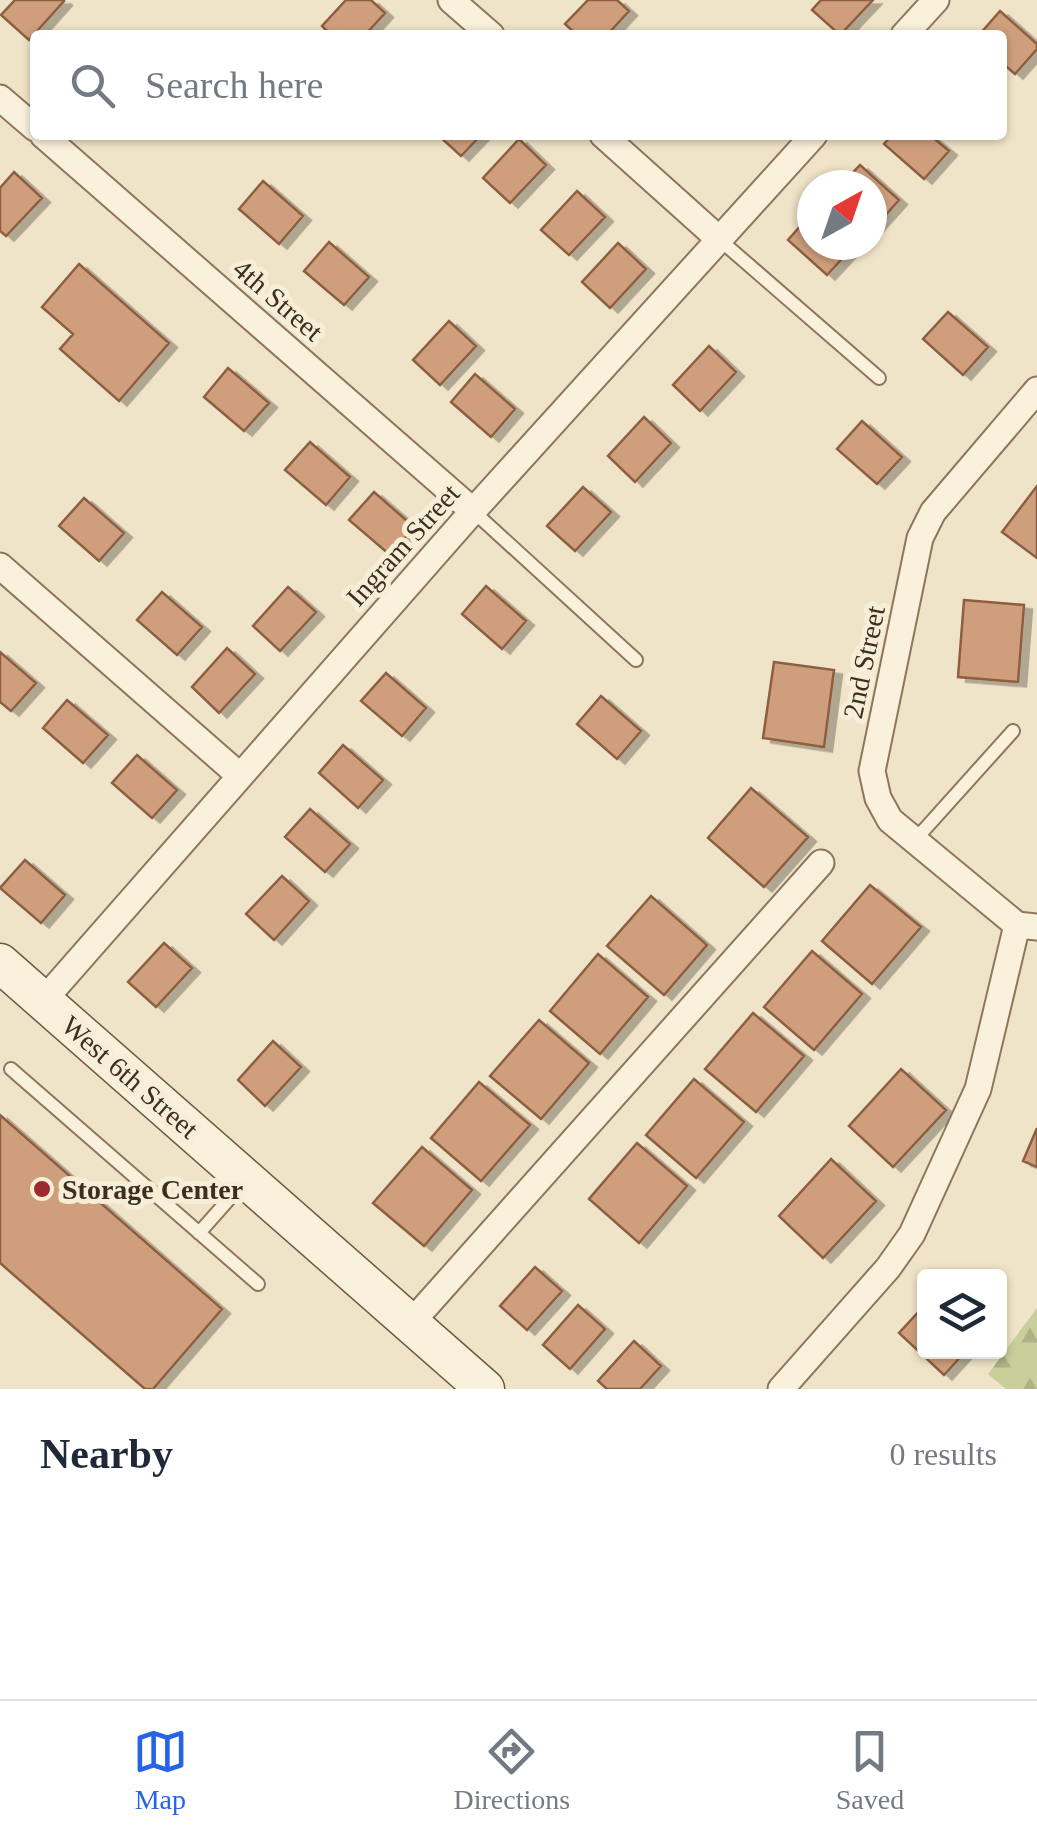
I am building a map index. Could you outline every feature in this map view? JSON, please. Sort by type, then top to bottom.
[{"type":"street","points":[[451,0],[484,30]]},
{"type":"street","points":[[909,30],[936,0]]},
{"type":"street","points":[[0,98],[30,124]]},
{"type":"street","name":"4th Street","points":[[49,140],[474,510]]},
{"type":"street","points":[[608,140],[720,240]]},
{"type":"street","name":"Ingram Street","points":[[43,1000],[474,510],[810,140]]},
{"type":"street","name":"2nd Street","points":[[781,1389],[888,1268],[912,1234],[978,1089],[1027,926],[890,820],[878,798],[872,771],[920,538],[933,512],[1037,390]]},
{"type":"street","points":[[0,566],[239,774]]},
{"type":"street","points":[[410,1324],[821,863]]},
{"type":"street","name":"West 6th Street","points":[[0,963],[485,1389]]},
{"type":"lane","points":[[720,240],[879,378]]},
{"type":"lane","points":[[474,510],[636,660]]},
{"type":"lane","points":[[914,840],[1013,730]]},
{"type":"lane","points":[[11,1069],[258,1284]]},
{"type":"lane","points":[[199,1233],[246,1179]]},
{"type":"green space","points":[[1037,1308],[1037,1389],[1006,1389],[988,1374],[999,1359],[1007,1359],[1007,1348]]},
{"type":"building","points":[[15,0],[64,1],[38,30],[30,30],[29,40],[1,15]]},
{"type":"building","points":[[346,0],[371,0],[385,13],[370,30],[326,30],[322,26]]},
{"type":"building","points":[[588,0],[617,0],[629,11],[612,30],[572,30],[565,24]]},
{"type":"building","points":[[821,0],[873,0],[845,30],[834,30],[812,10]]},
{"type":"building","points":[[1000,11],[1037,44],[1037,49],[1015,74],[1007,67],[1007,30],[983,30]]},
{"type":"building","points":[[443,140],[476,140],[461,156]]},
{"type":"building","points":[[518,140],[546,165],[510,203],[483,178]]},
{"type":"building","points":[[888,140],[936,140],[949,151],[924,179],[884,144]]},
{"type":"building","points":[[14,172],[42,198],[6,236],[0,231],[0,188]]},
{"type":"building","points":[[263,181],[303,216],[279,244],[239,209]]},
{"type":"building","points":[[887,189],[899,200],[887,213]]},
{"type":"building","points":[[577,191],[605,217],[569,255],[541,230]]},
{"type":"building","points":[[797,230],[797,248],[788,240]]},
{"type":"building","points":[[329,242],[369,277],[344,305],[304,271]]},
{"type":"building","points":[[618,243],[646,269],[610,308],[582,282]]},
{"type":"building","points":[[810,260],[841,260],[827,275]]},
{"type":"building","points":[[79,264],[169,343],[119,401],[60,349],[73,334],[42,307]]},
{"type":"building","points":[[948,312],[988,347],[963,375],[923,339]]},
{"type":"building","points":[[449,321],[476,346],[440,385],[413,360]]},
{"type":"building","points":[[709,346],[736,372],[700,411],[673,385]]},
{"type":"building","points":[[228,368],[269,403],[244,431],[204,397]]},
{"type":"building","points":[[475,374],[515,409],[491,437],[451,402]]},
{"type":"building","points":[[644,417],[671,443],[635,482],[608,456]]},
{"type":"building","points":[[862,421],[902,457],[877,484],[837,449]]},
{"type":"building","points":[[310,442],[350,477],[326,505],[285,470]]},
{"type":"building","points":[[1037,486],[1037,558],[1002,532]]},
{"type":"building","points":[[583,487],[611,512],[575,551],[547,526]]},
{"type":"building","points":[[374,492],[414,527],[390,555],[349,520]]},
{"type":"building","points":[[84,498],[124,533],[99,561],[59,526]]},
{"type":"building","points":[[486,586],[526,621],[502,649],[462,614]]},
{"type":"building","points":[[288,587],[316,612],[280,651],[253,626]]},
{"type":"building","points":[[162,592],[202,627],[177,655],[137,620]]},
{"type":"building","points":[[964,600],[1024,605],[1018,682],[958,677]]},
{"type":"building","points":[[227,648],[255,674],[219,713],[192,687]]},
{"type":"building","points":[[0,652],[36,683],[11,711],[0,702]]},
{"type":"building","points":[[774,662],[834,670],[824,747],[763,738]]},
{"type":"building","points":[[386,673],[426,708],[402,736],[361,701]]},
{"type":"building","points":[[601,696],[641,731],[617,759],[577,724]]},
{"type":"building","points":[[67,700],[108,735],[83,763],[43,728]]},
{"type":"building","points":[[343,745],[383,780],[358,808],[319,773]]},
{"type":"building","points":[[137,755],[177,790],[152,818],[112,783]]},
{"type":"building","points":[[751,788],[808,837],[764,887],[708,838]]},
{"type":"building","points":[[310,809],[350,844],[325,872],[285,837]]},
{"type":"building","points":[[25,860],[65,895],[41,923],[0,888]]},
{"type":"building","points":[[282,876],[309,901],[274,940],[246,914]]},
{"type":"building","points":[[870,885],[921,927],[872,984],[822,941]]},
{"type":"building","points":[[651,896],[707,945],[664,995],[607,946]]},
{"type":"building","points":[[164,943],[192,968],[156,1007],[128,982]]},
{"type":"building","points":[[812,951],[862,994],[814,1050],[764,1007]]},
{"type":"building","points":[[598,954],[648,997],[600,1054],[550,1011]]},
{"type":"building","points":[[753,1013],[804,1056],[756,1112],[705,1069]]},
{"type":"building","points":[[539,1020],[589,1063],[541,1119],[490,1076]]},
{"type":"building","points":[[273,1041],[301,1067],[265,1106],[238,1080]]},
{"type":"building","points":[[901,1069],[946,1110],[893,1167],[849,1126]]},
{"type":"building","points":[[694,1079],[744,1122],[696,1178],[646,1135]]},
{"type":"building","points":[[479,1082],[530,1125],[481,1181],[431,1138]]},
{"type":"building","name":"Storage Center","points":[[0,1115],[222,1309],[153,1389],[145,1389],[0,1263]]},
{"type":"building","points":[[1037,1128],[1037,1167],[1023,1161]]},
{"type":"building","points":[[637,1143],[687,1186],[639,1243],[589,1199]]},
{"type":"building","points":[[422,1147],[472,1190],[424,1246],[373,1203]]},
{"type":"building","points":[[831,1159],[876,1201],[823,1258],[779,1216]]},
{"type":"building","points":[[535,1267],[562,1291],[527,1330],[500,1306]]},
{"type":"building","points":[[578,1305],[605,1329],[570,1369],[543,1345]]},
{"type":"building","points":[[917,1314],[917,1350],[899,1333]]},
{"type":"building","points":[[634,1341],[661,1366],[640,1389],[607,1389],[598,1381]]},
{"type":"building","points":[[927,1359],[959,1359],[944,1375]]},
{"type":"place","name":"Storage Center","points":[[42,1189]]}]
